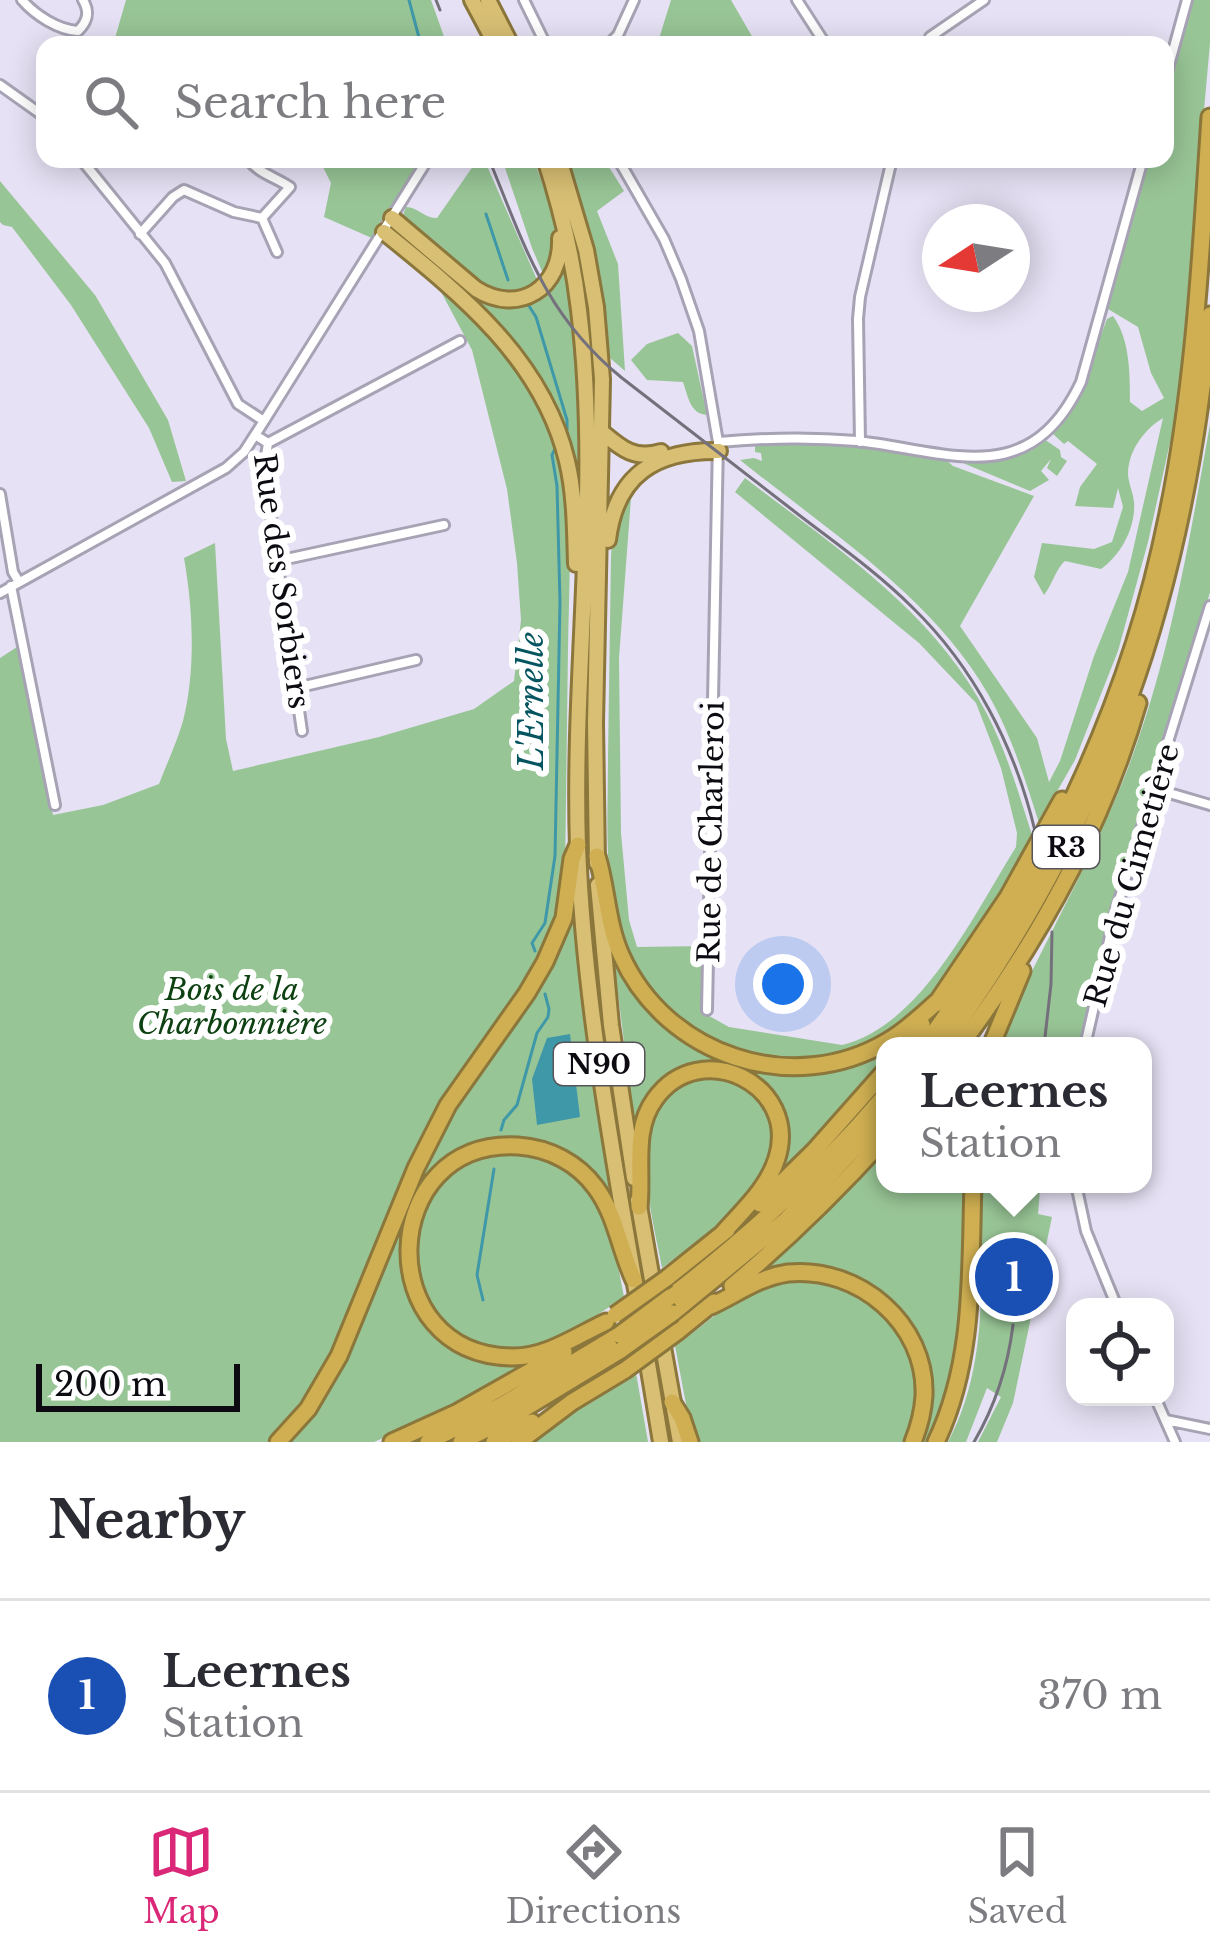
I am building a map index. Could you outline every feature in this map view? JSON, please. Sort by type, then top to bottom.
[{"type":"highway","points":[[472,0],[491,36]]},
{"type":"highway","points":[[488,0],[506,36]]},
{"type":"highway","name":"R3","points":[[930,1037],[1028,888],[1083,779],[1124,674],[1155,572],[1181,439],[1210,117]]},
{"type":"highway","name":"N90","points":[[548,168],[579,309],[586,380],[578,845],[594,1027],[662,1442]]},
{"type":"highway","name":"N90","points":[[562,168],[586,250],[602,379],[594,771],[602,946],[673,1402]]},
{"type":"highway","points":[[392,218],[476,289],[507,300],[537,290],[554,275],[561,250],[559,203]]},
{"type":"highway","points":[[384,232],[501,336],[549,409],[570,476],[580,627]]},
{"type":"highway","name":"R3","points":[[948,1037],[1006,953],[1072,835],[1117,733],[1154,629],[1173,556],[1192,465],[1210,315]]},
{"type":"highway","points":[[603,433],[633,455],[718,446]]},
{"type":"highway","points":[[599,568],[614,507],[633,479],[660,459],[718,446]]},
{"type":"highway","points":[[966,1037],[1057,898],[1090,830],[1130,732],[1154,629]]},
{"type":"highway","points":[[912,1037],[1008,897],[1076,773],[1111,690],[1124,674]]},
{"type":"highway","points":[[278,1442],[308,1408],[339,1356],[416,1168],[448,1105],[527,993],[551,950],[565,918],[578,845]]},
{"type":"highway","points":[[596,856],[613,932],[632,975],[656,1008],[689,1036],[750,1063],[797,1068],[846,1060],[876,1047]]},
{"type":"highway","points":[[995,1037],[1057,898]]},
{"type":"highway","points":[[894,1037],[939,1000]]},
{"type":"highway","points":[[639,1207],[641,1134],[654,1100],[682,1076],[716,1069],[732,1072],[749,1080],[771,1102],[781,1134],[771,1173],[723,1233]]},
{"type":"highway","points":[[392,1442],[499,1390],[584,1340],[746,1217],[876,1081]]},
{"type":"highway","points":[[672,1305],[776,1210],[876,1104]]},
{"type":"highway","points":[[461,1442],[509,1418],[733,1267],[876,1126]]},
{"type":"highway","points":[[610,1318],[555,1348],[526,1356],[492,1355],[459,1343],[422,1306],[407,1267],[410,1228],[424,1192],[452,1165],[481,1151],[517,1146],[554,1154],[598,1190],[634,1280]]},
{"type":"highway","points":[[494,1442],[572,1402],[677,1333],[790,1236],[876,1148]]},
{"type":"highway","points":[[936,1442],[952,1406],[965,1348],[973,1193]]},
{"type":"highway","points":[[711,1306],[758,1281],[791,1273],[834,1277],[886,1304],[914,1344],[922,1370],[924,1396],[914,1442]]},
{"type":"highway","points":[[428,1442],[620,1342]]},
{"type":"highway","points":[[519,1442],[572,1402]]},
{"type":"highway","points":[[673,1402],[682,1418],[682,1441]]},
{"type":"street","points":[[22,0],[53,24],[73,32],[87,18],[83,0]]},
{"type":"street","points":[[524,0],[542,36]]},
{"type":"street","points":[[796,0],[820,36]]},
{"type":"street","points":[[931,36],[985,0]]},
{"type":"street","points":[[1174,47],[1187,0]]},
{"type":"street","points":[[617,36],[633,2]]},
{"type":"street","points":[[0,86],[36,111]]},
{"type":"street","points":[[88,168],[165,263],[238,404],[264,421]]},
{"type":"street","points":[[0,592],[226,468],[244,452],[422,168]]},
{"type":"street","name":"Rue de Charleroi","points":[[623,168],[664,239],[699,331],[718,446],[707,1010]]},
{"type":"street","points":[[860,442],[860,297],[890,168]]},
{"type":"street","points":[[718,446],[774,438],[860,442],[955,458],[991,458],[1028,444],[1054,424],[1081,382],[1140,168]]},
{"type":"street","points":[[256,170],[290,187],[262,218]]},
{"type":"street","points":[[140,234],[184,190],[234,212],[262,218]]},
{"type":"street","points":[[262,218],[277,252]]},
{"type":"street","points":[[268,443],[460,341]]},
{"type":"street","name":"Rue des Sorbiers","points":[[255,435],[268,443],[264,469],[302,731]]},
{"type":"street","points":[[0,494],[56,805]]},
{"type":"street","points":[[277,562],[444,525]]},
{"type":"street","name":"Rue du Cimetière","points":[[1087,1037],[1116,910],[1210,606]]},
{"type":"street","points":[[296,688],[416,660]]},
{"type":"street","points":[[1152,788],[1210,805]]},
{"type":"street","points":[[1078,1193],[1085,1231],[1113,1298]]},
{"type":"street","points":[[1159,1406],[1175,1442]]},
{"type":"street","points":[[1165,1419],[1210,1430]]},
{"type":"green space","points":[[126,0],[431,0],[444,36],[116,36]]},
{"type":"green space","points":[[671,0],[731,0],[752,36],[660,36]]},
{"type":"green space","points":[[1191,0],[1210,0],[1177,411],[1118,651],[1075,760],[1039,823],[1004,725],[965,659],[938,626],[876,566],[740,460],[762,461],[755,443],[875,449],[946,460],[1034,496],[960,626],[1037,738],[1049,782],[1128,572],[1163,418],[1144,434],[1131,456],[1128,473],[1134,511],[1121,548],[1101,569],[1065,561],[1044,595],[1034,577],[1042,543],[1094,549],[1112,542],[1123,507],[1118,488],[1113,508],[1075,506],[1080,487],[1097,464],[1052,433],[1073,409],[1107,319],[1113,316],[1126,346],[1130,402],[1142,411],[1164,398],[1151,373],[1138,327],[1108,309],[1146,168],[1174,168],[1174,61]]},
{"type":"green space","points":[[324,168],[417,168],[374,239],[324,217],[331,183]]},
{"type":"green space","points":[[472,168],[488,168],[538,282],[512,293],[489,288],[402,218],[406,207],[437,218]]},
{"type":"green space","points":[[505,168],[537,168],[556,234],[554,258],[544,276]]},
{"type":"green space","points":[[570,168],[610,168],[624,191],[597,211],[618,264],[625,371],[610,358],[600,277]]},
{"type":"green space","points":[[0,181],[95,295],[168,420],[186,481],[172,482],[149,428],[71,305],[12,227],[0,222]]},
{"type":"green space","points":[[395,228],[477,294],[514,303],[564,258],[577,367],[578,503],[543,389],[391,232]]},
{"type":"green space","name":"Bois de la Charbonnière","points":[[439,288],[486,333],[527,383],[548,422],[564,477],[570,562],[565,876],[551,936],[444,1101],[325,1367],[299,1407],[267,1442],[0,1442],[0,658],[17,647],[53,815],[103,805],[159,784],[183,721],[190,681],[191,618],[184,558],[215,543],[226,739],[233,771],[474,709],[514,681],[521,620],[507,489],[472,350]]},
{"type":"green space","points":[[678,333],[692,346],[707,415],[693,408],[683,382],[647,380],[631,360],[647,344]]},
{"type":"green space","points":[[1210,424],[1210,592],[1180,700],[1135,831],[1084,1037],[1001,1037],[1109,815],[1139,738],[1176,605]]},
{"type":"green space","points":[[1044,439],[1067,461],[1057,476],[1047,468],[1051,459],[1041,471],[1049,480],[1030,491],[963,463],[1008,457]]},
{"type":"green space","points":[[745,478],[880,583],[939,643],[987,714],[1032,835],[943,985],[923,1007],[870,1043],[829,1056],[755,1057],[708,1039],[655,996],[621,938],[608,848],[611,556],[613,528],[632,485],[619,658],[621,833],[629,920],[637,947],[704,946],[702,1012],[729,1027],[842,1045],[871,1034],[897,1015],[944,963],[1016,847],[1017,833],[1001,768],[976,703],[919,643],[735,492]]},
{"type":"green space","points":[[573,904],[586,1040],[612,1208],[602,1191],[539,1146],[447,1163],[403,1243],[406,1280],[443,1337],[545,1356],[449,1409],[374,1442],[282,1442],[300,1423],[417,1174]]},
{"type":"green space","points":[[611,938],[653,1011],[754,1067],[876,1048],[876,1072],[768,1188],[784,1146],[755,1080],[684,1070],[636,1137]]},
{"type":"green space","points":[[724,1075],[746,1086],[761,1102],[773,1127],[773,1151],[747,1197],[662,1268],[648,1189],[648,1134],[656,1110],[671,1090],[695,1077]]},
{"type":"green space","points":[[528,1153],[574,1176],[600,1207],[624,1297],[572,1332],[517,1351],[466,1340],[442,1323],[416,1277],[416,1224],[436,1187],[449,1175],[491,1154]]},
{"type":"green space","points":[[876,1157],[876,1193],[969,1193],[961,1345],[931,1442],[917,1442],[924,1421],[915,1341],[854,1280],[752,1279]]},
{"type":"green space","points":[[980,1193],[1040,1193],[1038,1214],[1052,1217],[1013,1403],[997,1442],[978,1442],[1001,1397],[987,1388],[966,1442],[948,1442],[971,1381],[981,1283]]},
{"type":"green space","points":[[787,1279],[825,1281],[871,1304],[888,1319],[915,1376],[907,1442],[697,1442],[675,1346],[740,1298]]},
{"type":"green space","points":[[636,1373],[648,1442],[528,1442],[557,1421]]},
{"type":"water","points":[[570,1034],[580,1117],[537,1125],[532,1079],[547,1038]]},
{"type":"waterway","name":"L'Ernelle","points":[[409,0],[419,36]]},
{"type":"waterway","name":"L'Ernelle","points":[[486,214],[508,280]]},
{"type":"waterway","name":"L'Ernelle","points":[[529,306],[567,430]]},
{"type":"waterway","name":"L'Ernelle","points":[[535,951],[532,943],[545,923],[555,856],[560,602],[555,449]]},
{"type":"waterway","name":"L'Ernelle","points":[[501,1130],[517,1105],[537,1033],[548,1017],[545,994]]},
{"type":"waterway","name":"L'Ernelle","points":[[483,1300],[477,1275],[494,1169]]},
{"type":"tram line","points":[[436,0],[440,10]]},
{"type":"tram line","points":[[493,168],[540,278],[596,354],[868,568],[934,630],[973,682],[1004,739],[1035,831]]},
{"type":"tram line","points":[[1045,1037],[1052,932]]},
{"type":"tram line","points":[[1028,1199],[1029,1193]]},
{"type":"tram line","points":[[974,1442],[1000,1385],[1013,1325]]},
{"type":"place","name":"Leernes","points":[[1014,1277]]}]
